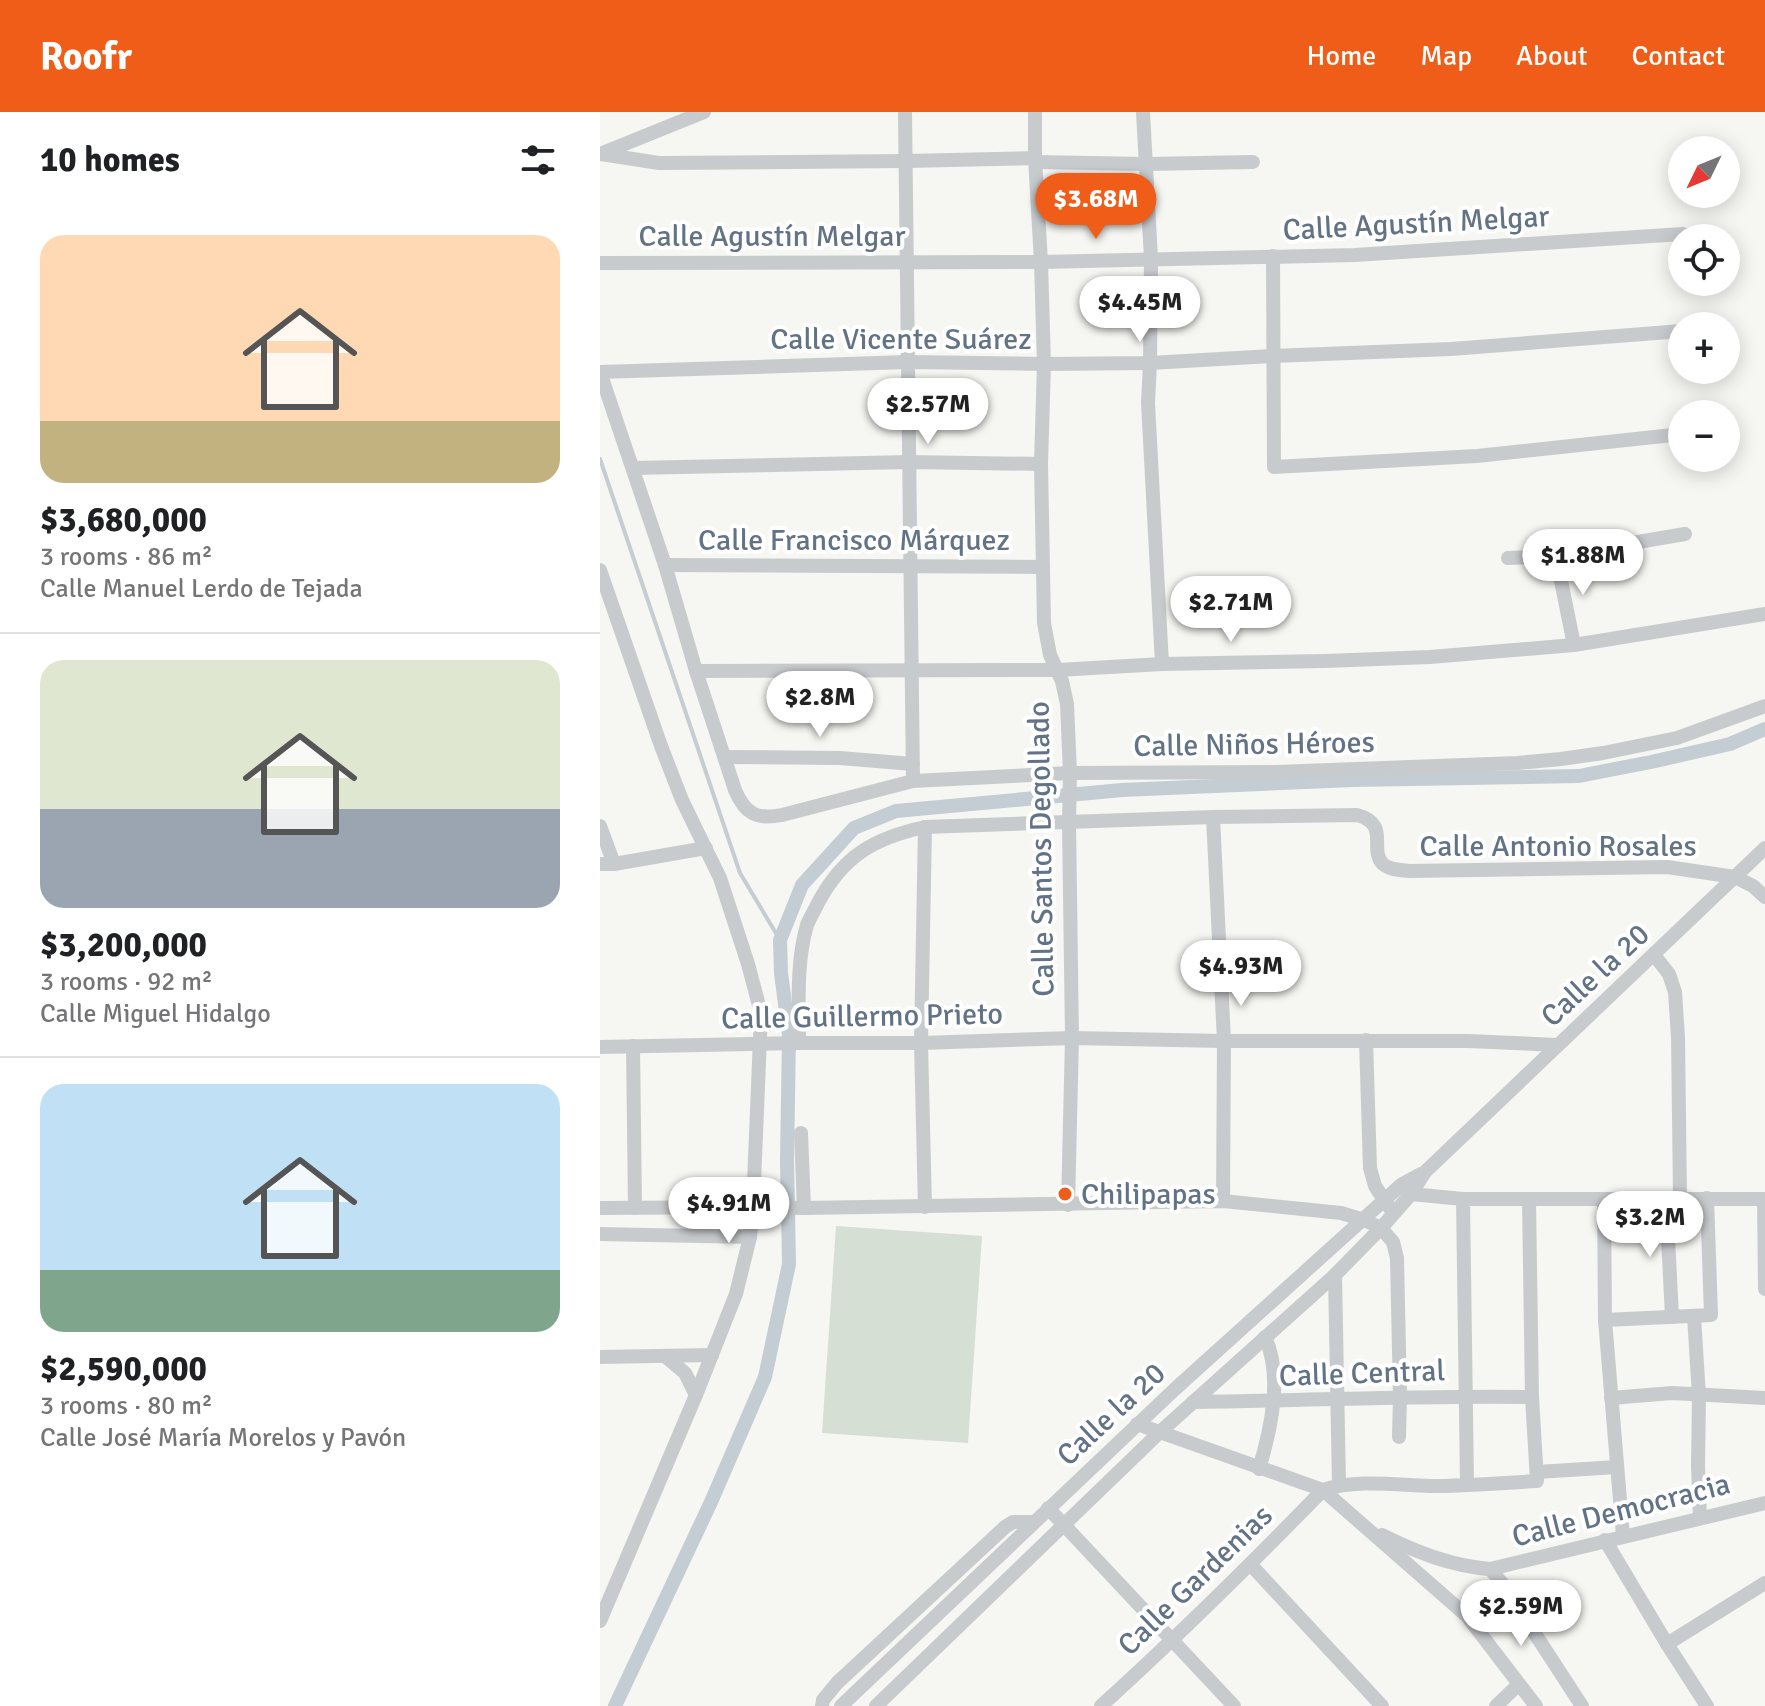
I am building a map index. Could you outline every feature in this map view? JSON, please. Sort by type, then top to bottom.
[{"type":"street","points":[[600,154],[704,112]]},
{"type":"street","points":[[905,112],[913,781]]},
{"type":"street","name":"Calle Santos Degollado","points":[[1035,112],[1044,364],[1041,464],[1046,639],[1067,704],[1070,778],[1072,1038],[1068,1205]]},
{"type":"street","points":[[1143,112],[1151,259],[1148,403],[1162,664]]},
{"type":"street","points":[[600,154],[659,163],[1253,162]]},
{"type":"street","name":"Calle Agustín Melgar","points":[[600,263],[1041,262],[1355,255],[1668,235]]},
{"type":"street","points":[[1273,256],[1274,467],[1477,456],[1668,436]]},
{"type":"street","name":"Calle Vicente Suárez","points":[[600,372],[908,362],[1150,363],[1451,349],[1668,332]]},
{"type":"street","points":[[600,372],[725,757],[840,758],[913,764]]},
{"type":"street","points":[[633,468],[909,462],[1041,464]]},
{"type":"street","points":[[1508,558],[1556,556],[1685,534]]},
{"type":"street","points":[[1556,556],[1574,645]]},
{"type":"street","name":"Calle Francisco Márquez","points":[[665,565],[1043,567]]},
{"type":"street","points":[[600,570],[606,605],[682,800],[720,878],[761,1013],[762,1044],[757,1207],[736,1294],[600,1621]]},
{"type":"street","points":[[696,671],[1058,670],[1400,658],[1542,649],[1765,614]]},
{"type":"street","name":"Calle Niños Héroes","points":[[725,757],[739,800],[756,816],[767,818],[913,781],[1276,772],[1561,759],[1677,738],[1765,706]]},
{"type":"street","name":"Calle Antonio Rosales","points":[[1213,817],[1357,815],[1371,821],[1382,863],[1398,870],[1667,867],[1735,877]]},
{"type":"street","points":[[797,1043],[802,948],[808,923],[829,882],[848,862],[882,839],[925,827],[1069,819],[1213,817],[1224,1041],[1223,1201]]},
{"type":"street","points":[[600,826],[607,864],[706,848]]},
{"type":"street","points":[[925,827],[921,1043],[925,1207]]},
{"type":"street","name":"Calle la 20","points":[[841,1706],[1137,1424],[1364,1220],[1389,1207],[1765,848]]},
{"type":"street","points":[[1735,877],[1753,886],[1765,897]]},
{"type":"street","points":[[1654,955],[1669,974],[1675,992],[1678,1037],[1672,1317]]},
{"type":"street","name":"Calle Guillermo Prieto","points":[[600,1047],[1072,1038],[1468,1041],[1557,1045]]},
{"type":"street","points":[[1366,1040],[1370,1168],[1375,1186],[1389,1207]]},
{"type":"street","points":[[633,1046],[635,1208]]},
{"type":"street","points":[[801,1133],[801,1208]]},
{"type":"street","points":[[1406,1190],[1463,1199],[1764,1199],[1765,1289]]},
{"type":"street","points":[[1605,1320],[1711,1315],[1707,1198]]},
{"type":"street","points":[[1463,1199],[1467,1484]]},
{"type":"street","points":[[1604,1199],[1605,1320],[1623,1536]]},
{"type":"street","points":[[1529,1200],[1532,1397],[1537,1477]]},
{"type":"street","points":[[600,1208],[925,1207],[1223,1201],[1341,1213],[1381,1228],[1393,1242],[1397,1258],[1399,1437]]},
{"type":"street","name":"Calle la 20","points":[[876,1706],[1160,1432],[1335,1275],[1381,1228],[1389,1207]]},
{"type":"street","points":[[600,1234],[750,1237]]},
{"type":"street","points":[[1335,1275],[1339,1485]]},
{"type":"street","points":[[1694,1316],[1699,1396],[1700,1518]]},
{"type":"street","points":[[1259,1469],[1268,1439],[1273,1402],[1271,1351],[1265,1337]]},
{"type":"street","points":[[600,1357],[712,1355]]},
{"type":"street","points":[[666,1357],[685,1373],[696,1395]]},
{"type":"street","points":[[1611,1398],[1672,1393],[1765,1398]]},
{"type":"street","name":"Calle Central","points":[[1193,1402],[1532,1397]]},
{"type":"street","points":[[1137,1424],[1323,1490],[1467,1616],[1536,1706]]},
{"type":"street","name":"Calle Democracia","points":[[1323,1490],[1339,1485],[1467,1484],[1617,1467]]},
{"type":"street","name":"Calle Gardenias","points":[[1101,1706],[1173,1641],[1323,1490]]},
{"type":"street","name":"Calle Democracia","points":[[1490,1569],[1765,1503]]},
{"type":"street","points":[[1048,1508],[1234,1706]]},
{"type":"street","points":[[822,1706],[823,1700],[846,1674],[1005,1527],[1013,1522],[1034,1522]]},
{"type":"street","points":[[1363,1526],[1450,1563],[1490,1569],[1582,1706]]},
{"type":"street","points":[[1605,1540],[1707,1706]]},
{"type":"street","points":[[1251,1565],[1382,1706]]},
{"type":"street","points":[[1667,1644],[1765,1583]]},
{"type":"street","points":[[1496,1706],[1518,1685]]},
{"type":"shaded area","points":[[836,1226],[982,1236],[968,1443],[822,1433]]},
{"type":"waterway","points":[[600,459],[740,873],[780,940]]},
{"type":"waterway","points":[[615,1706],[711,1502],[765,1377],[789,1264],[789,1035],[780,940],[802,885],[854,828],[896,811],[1122,790],[1352,780],[1579,776],[1730,744],[1765,729]]},
{"type":"place","name":"Chilipapas","points":[[1065,1194]]}]
